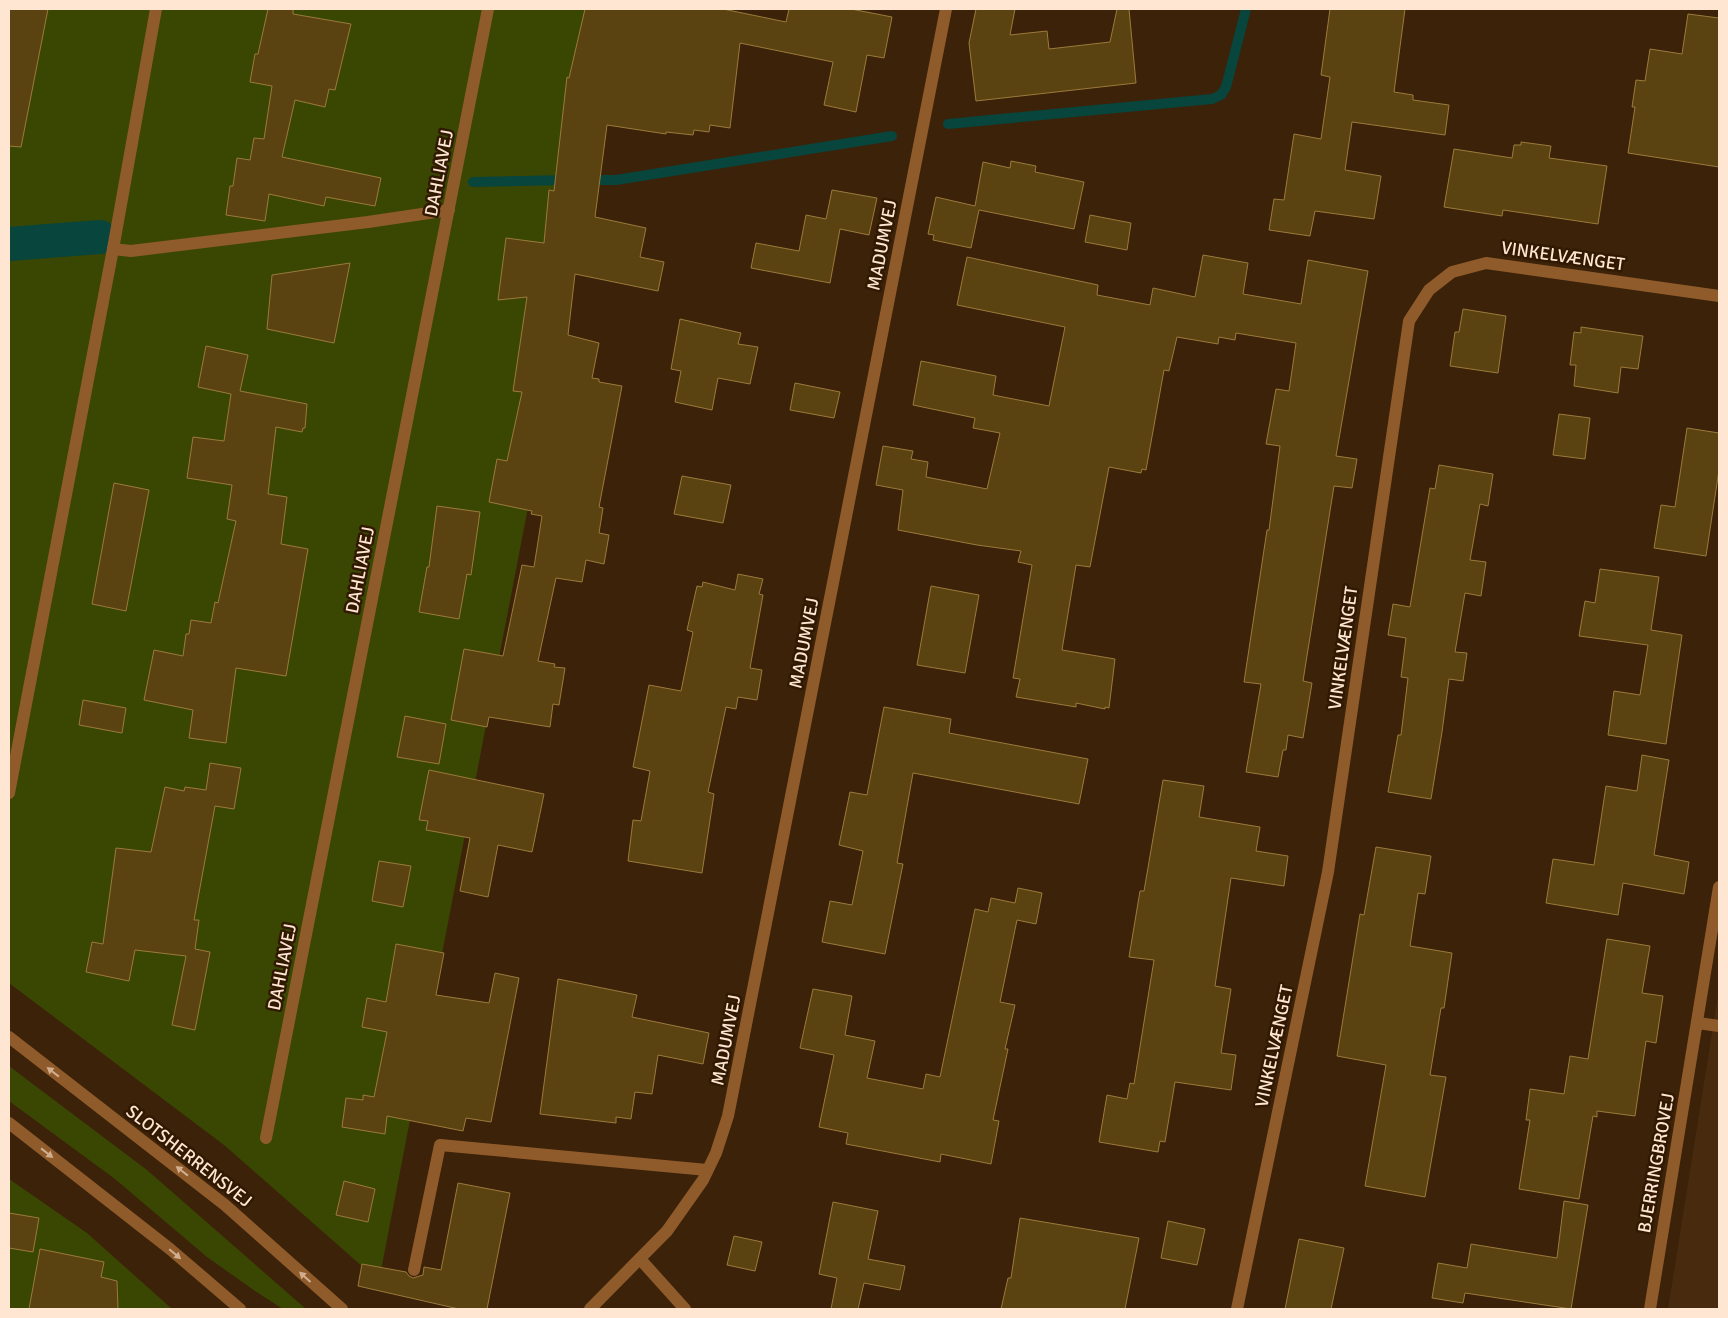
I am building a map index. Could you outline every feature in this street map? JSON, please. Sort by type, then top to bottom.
[{"type":"street","points":[[9,793],[113,249],[156,9]]},
{"type":"street","name":"DAHLIAVEJ","points":[[266,1138],[488,9]]},
{"type":"street","name":"MADUMVEJ","points":[[590,1309],[667,1231],[703,1180],[716,1154],[728,1116],[946,9]]},
{"type":"street","points":[[113,249],[141,250],[449,210]]},
{"type":"street","name":"VINKELVÆNGET","points":[[1237,1309],[1328,872],[1409,321],[1428,290],[1452,272],[1486,263],[1719,296]]},
{"type":"street","name":"BJERRINGBROVEJ","points":[[1650,1309],[1718,904],[1719,887]]},
{"type":"street","points":[[1698,1023],[1719,1026]]},
{"type":"street","name":"SLOTSHERRENSVEJ","points":[[9,1037],[225,1205],[342,1309]]},
{"type":"street","points":[[9,1123],[170,1249],[240,1309]]},
{"type":"street","points":[[414,1270],[440,1145],[707,1170]]},
{"type":"street","points":[[640,1259],[685,1309]]},
{"type":"shaded area","points":[[1719,989],[1719,1309],[1668,1309]]},
{"type":"green space","points":[[9,9],[624,9],[379,1281],[224,1145],[9,983]]},
{"type":"green space","points":[[9,1066],[147,1170],[306,1309],[283,1309],[255,1291],[207,1257],[115,1179],[9,1101]]},
{"type":"green space","points":[[9,1179],[87,1233],[172,1309],[9,1309]]},
{"type":"building","points":[[9,9],[48,9],[21,147],[9,146]]},
{"type":"building","points":[[268,9],[293,9],[293,14],[351,24],[335,90],[329,89],[325,107],[295,100],[282,157],[381,178],[375,206],[326,197],[324,206],[269,194],[265,221],[226,215],[230,186],[233,186],[237,158],[250,160],[254,138],[264,139],[272,86],[250,82],[255,54],[258,54]]},
{"type":"building","points":[[585,9],[723,9],[786,22],[789,9],[851,9],[892,17],[884,58],[867,55],[856,112],[824,105],[833,62],[740,43],[730,128],[710,125],[709,132],[694,130],[693,135],[666,132],[666,134],[607,125],[595,217],[646,228],[640,257],[664,262],[658,291],[575,274],[568,335],[599,343],[592,378],[599,379],[599,382],[622,386],[599,507],[603,508],[599,533],[609,535],[604,564],[586,560],[582,582],[556,578],[538,661],[555,664],[554,667],[565,668],[559,705],[553,704],[550,727],[489,717],[487,727],[451,720],[464,649],[503,656],[522,565],[534,567],[542,516],[531,514],[532,511],[489,502],[497,459],[507,461],[522,392],[513,391],[527,297],[498,300],[506,238],[544,243],[549,190],[554,191],[567,77],[569,78]]},
{"type":"building","points":[[976,9],[1015,9],[1010,35],[1047,31],[1049,49],[1110,42],[1117,9],[1129,9],[1136,83],[976,101],[969,43]]},
{"type":"building","points":[[1330,9],[1405,9],[1394,92],[1413,95],[1413,100],[1449,105],[1445,135],[1352,122],[1345,170],[1381,176],[1374,219],[1315,211],[1310,236],[1269,230],[1274,199],[1284,200],[1294,134],[1321,139],[1330,77],[1321,75]]},
{"type":"building","points":[[1688,14],[1719,18],[1719,167],[1628,153],[1635,107],[1632,107],[1636,80],[1645,81],[1650,49],[1682,54]]},
{"type":"building","points":[[1521,142],[1551,146],[1549,158],[1607,166],[1598,224],[1503,210],[1502,216],[1444,207],[1454,149],[1512,158],[1514,145],[1521,145]]},
{"type":"building","points":[[1011,161],[1036,166],[1035,172],[1084,182],[1074,229],[979,210],[971,248],[933,240],[934,235],[928,234],[936,197],[975,206],[983,162],[1010,168]]},
{"type":"building","points":[[832,190],[877,198],[869,235],[840,229],[830,283],[751,268],[756,243],[799,251],[806,215],[826,219]]},
{"type":"building","points":[[1090,215],[1131,223],[1127,250],[1085,242]]},
{"type":"building","points":[[1203,255],[1248,263],[1243,294],[1301,304],[1308,260],[1368,271],[1336,456],[1357,459],[1352,488],[1334,486],[1303,681],[1312,683],[1303,738],[1288,735],[1286,750],[1283,750],[1278,777],[1246,772],[1261,684],[1244,682],[1267,530],[1269,530],[1280,446],[1266,444],[1276,389],[1289,391],[1296,343],[1236,333],[1235,340],[1219,337],[1218,344],[1177,337],[1169,371],[1164,370],[1146,470],[1142,469],[1141,473],[1109,467],[1090,567],[1076,565],[1062,650],[1115,659],[1109,708],[1105,707],[1105,709],[1076,703],[1076,707],[1016,697],[1020,679],[1013,678],[1032,565],[1018,562],[1021,551],[898,530],[903,490],[876,485],[883,446],[913,451],[911,459],[928,462],[926,477],[987,489],[1000,433],[973,428],[975,418],[913,405],[921,361],[996,376],[993,395],[1049,406],[1065,327],[957,305],[967,257],[1098,285],[1097,295],[1150,305],[1153,288],[1195,297]]},
{"type":"building","points":[[350,263],[334,343],[267,329],[272,275]]},
{"type":"building","points":[[1463,309],[1506,316],[1498,373],[1450,366],[1455,332],[1459,332]]},
{"type":"building","points":[[680,319],[741,333],[738,344],[758,347],[750,384],[718,378],[712,410],[675,402],[681,371],[671,369]]},
{"type":"building","points":[[1581,327],[1643,336],[1638,369],[1621,367],[1618,393],[1574,386],[1576,365],[1570,365],[1574,332],[1581,333]]},
{"type":"building","points":[[206,346],[248,355],[240,391],[307,404],[305,428],[303,428],[302,432],[276,427],[268,494],[287,497],[281,544],[308,549],[286,676],[236,668],[226,743],[189,738],[193,710],[144,700],[154,650],[183,656],[186,634],[189,634],[191,620],[211,623],[215,602],[218,603],[236,521],[227,519],[232,485],[187,478],[193,437],[224,441],[231,394],[198,387]]},
{"type":"building","points":[[795,383],[840,392],[834,418],[790,410]]},
{"type":"building","points":[[1559,414],[1590,418],[1585,459],[1553,455]]},
{"type":"building","points":[[1687,428],[1719,433],[1719,470],[1706,556],[1654,548],[1661,505],[1675,507]]},
{"type":"building","points":[[1439,465],[1493,474],[1488,506],[1480,504],[1470,560],[1486,562],[1481,596],[1465,593],[1455,652],[1467,653],[1463,681],[1449,679],[1431,799],[1388,792],[1398,735],[1401,735],[1408,678],[1401,677],[1406,638],[1388,635],[1393,604],[1410,607],[1430,488],[1435,489]]},
{"type":"building","points":[[682,476],[731,485],[723,523],[674,514]]},
{"type":"building","points":[[114,483],[149,490],[126,611],[92,604]]},
{"type":"building","points":[[437,506],[480,512],[471,575],[467,574],[459,619],[419,612],[427,567],[429,567]]},
{"type":"building","points":[[1600,569],[1659,577],[1651,630],[1682,635],[1666,744],[1608,735],[1614,691],[1640,695],[1648,645],[1579,636],[1585,601],[1595,603]]},
{"type":"building","points":[[738,574],[763,579],[759,594],[763,595],[750,668],[762,670],[757,700],[738,697],[736,709],[726,707],[708,792],[714,794],[702,873],[628,861],[633,820],[641,821],[650,771],[633,767],[649,685],[681,691],[693,632],[687,630],[697,586],[702,587],[703,582],[735,590]]},
{"type":"building","points":[[931,586],[979,595],[965,673],[917,665]]},
{"type":"building","points":[[83,700],[126,708],[122,733],[79,725]]},
{"type":"building","points":[[884,707],[951,719],[949,733],[1088,759],[1079,804],[913,773],[897,863],[903,864],[885,954],[822,942],[830,901],[852,905],[863,851],[839,845],[850,792],[867,795]]},
{"type":"building","points":[[405,716],[446,724],[439,764],[397,757]]},
{"type":"building","points":[[1642,755],[1669,760],[1654,855],[1689,862],[1684,894],[1623,883],[1618,915],[1546,903],[1553,859],[1594,865],[1606,786],[1637,791]]},
{"type":"building","points":[[210,763],[241,768],[234,809],[215,806],[194,920],[199,920],[195,949],[210,952],[195,1030],[172,1025],[186,956],[135,950],[129,981],[86,972],[92,942],[103,944],[116,848],[151,852],[165,787],[184,791],[185,787],[206,790]]},
{"type":"building","points":[[429,770],[544,794],[532,852],[498,845],[488,897],[460,891],[470,838],[426,830],[428,821],[419,820]]},
{"type":"building","points":[[1163,780],[1204,786],[1199,817],[1260,827],[1256,851],[1288,856],[1284,886],[1231,878],[1215,986],[1231,989],[1221,1053],[1236,1055],[1231,1090],[1175,1082],[1165,1142],[1160,1141],[1158,1152],[1099,1142],[1107,1095],[1127,1099],[1130,1083],[1134,1084],[1154,960],[1129,957],[1140,891],[1144,891]]},
{"type":"building","points":[[1376,847],[1431,856],[1425,894],[1418,893],[1410,946],[1452,953],[1444,1008],[1441,1008],[1430,1075],[1446,1077],[1425,1197],[1365,1186],[1386,1065],[1337,1056],[1360,914],[1364,915]]},
{"type":"building","points":[[379,861],[411,866],[403,907],[372,901]]},
{"type":"building","points":[[1018,888],[1042,893],[1036,924],[1017,920],[1000,1002],[1015,1005],[1005,1049],[1008,1049],[993,1120],[999,1121],[991,1164],[941,1154],[940,1162],[846,1144],[848,1133],[819,1127],[834,1055],[800,1048],[813,989],[852,996],[845,1035],[875,1041],[867,1078],[923,1089],[926,1074],[940,1077],[975,909],[988,912],[991,898],[1015,903]]},
{"type":"building","points":[[1607,939],[1650,946],[1642,993],[1663,996],[1656,1043],[1646,1041],[1635,1116],[1597,1111],[1597,1117],[1593,1116],[1579,1199],[1519,1189],[1530,1120],[1526,1120],[1530,1089],[1564,1094],[1570,1056],[1588,1059]]},
{"type":"building","points":[[396,944],[444,953],[436,995],[489,1003],[495,973],[519,978],[491,1122],[466,1118],[463,1131],[387,1116],[385,1134],[342,1127],[346,1098],[363,1100],[363,1095],[374,1097],[387,1032],[362,1027],[367,998],[386,1002]]},
{"type":"building","points":[[558,979],[637,995],[632,1017],[709,1033],[703,1064],[658,1055],[652,1094],[635,1092],[631,1119],[616,1117],[616,1123],[540,1114]]},
{"type":"building","points":[[344,1181],[375,1189],[368,1222],[336,1215]]},
{"type":"building","points":[[458,1183],[510,1193],[487,1309],[459,1309],[358,1286],[362,1264],[406,1272],[413,1278],[423,1275],[424,1267],[441,1270]]},
{"type":"building","points":[[1564,1201],[1588,1205],[1571,1309],[1465,1293],[1463,1303],[1432,1298],[1438,1263],[1467,1268],[1471,1244],[1557,1258]]},
{"type":"building","points":[[833,1202],[878,1211],[868,1259],[905,1266],[900,1290],[864,1283],[858,1309],[831,1309],[837,1278],[819,1274]]},
{"type":"building","points":[[9,1213],[39,1218],[33,1252],[9,1248]]},
{"type":"building","points":[[1020,1218],[1139,1238],[1125,1309],[1001,1309],[1008,1278],[1011,1278]]},
{"type":"building","points":[[1168,1221],[1205,1229],[1197,1265],[1161,1258]]},
{"type":"building","points":[[734,1236],[762,1242],[755,1271],[727,1265]]},
{"type":"building","points":[[1299,1239],[1344,1248],[1331,1309],[1285,1309]]},
{"type":"building","points":[[40,1249],[104,1262],[101,1277],[117,1281],[118,1309],[29,1309]]},
{"type":"waterway","points":[[948,124],[1212,99],[1221,95],[1226,87],[1246,9]]},
{"type":"waterway","points":[[587,180],[616,180],[892,136]]},
{"type":"waterway","points":[[473,182],[567,180]]},
{"type":"waterway","points":[[9,244],[100,237]]}]
